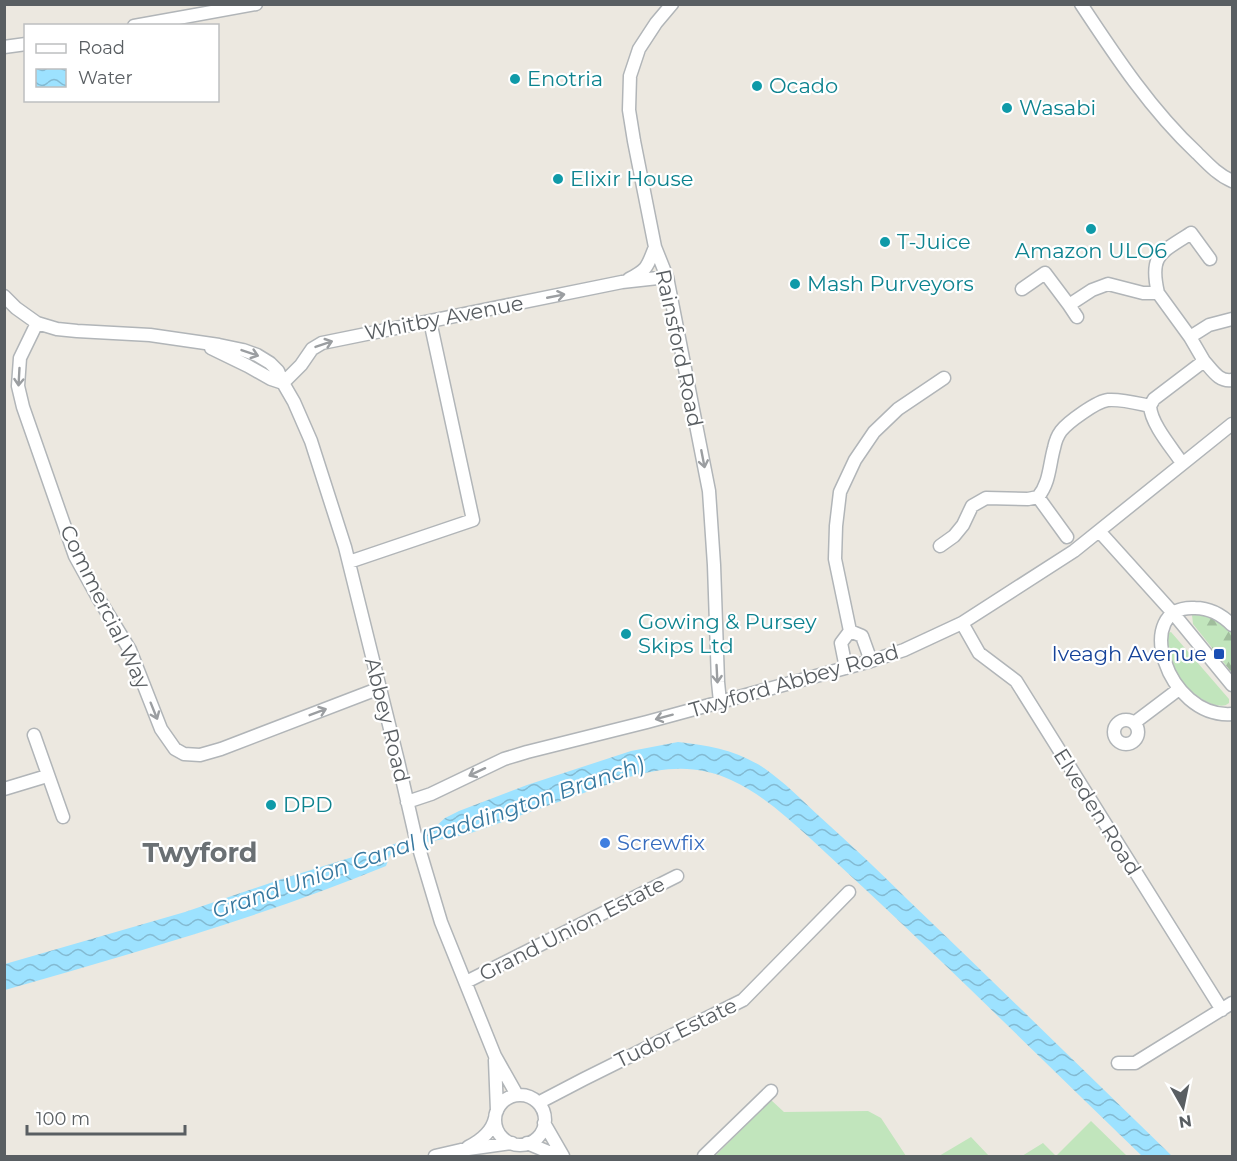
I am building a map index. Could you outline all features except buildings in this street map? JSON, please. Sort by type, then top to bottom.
[{"type":"street","points":[[145,24],[256,4]]},
{"type":"street","points":[[1082,4],[1133,81],[1174,130],[1214,170],[1233,181]]},
{"type":"street","name":"Rainsford Road","points":[[670,5],[639,49],[630,76],[629,110],[655,247],[667,278],[709,491],[717,682],[720,702]]},
{"type":"street","points":[[4,48],[24,44]]},
{"type":"street","points":[[1210,259],[1188,229],[1164,250],[1155,262],[1154,276],[1158,292],[1204,361],[1224,381],[1233,380]]},
{"type":"street","name":"Whitby Avenue","points":[[622,282],[643,271],[655,247]]},
{"type":"street","points":[[1022,289],[1045,273],[1077,317]]},
{"type":"street","name":"Whitby Avenue","points":[[283,383],[301,365],[312,349],[322,343],[622,282],[667,278]]},
{"type":"street","points":[[1069,304],[1092,290],[1108,284],[1143,293],[1158,292]]},
{"type":"street","name":"Abbey Road","points":[[4,296],[37,323],[77,331],[150,335],[219,345],[257,355],[278,370],[311,441],[349,562],[411,821],[441,922],[495,1056],[517,1095]]},
{"type":"street","points":[[1190,337],[1209,325],[1233,319]]},
{"type":"street","points":[[349,562],[473,520],[430,321]]},
{"type":"street","name":"Commercial Way","points":[[37,323],[20,358],[18,386],[22,407],[75,556],[130,650],[161,729],[175,749],[184,754],[200,755],[380,688]]},
{"type":"street","points":[[1182,463],[1154,420],[1150,406],[1154,399],[1204,361]]},
{"type":"street","points":[[846,668],[841,643],[850,631],[835,559],[840,492],[855,460],[874,432],[898,409],[944,378]]},
{"type":"street","points":[[940,546],[954,536],[963,525],[972,506],[986,498],[1028,499],[1038,496],[1048,479],[1054,446],[1061,430],[1095,405],[1105,400],[1120,400],[1150,406]]},
{"type":"street","name":"Twyford Abbey Road","points":[[407,802],[431,794],[504,759],[846,668],[904,650],[962,623],[1074,551],[1233,424]]},
{"type":"street","points":[[1038,496],[1067,537]]},
{"type":"street","points":[[1099,531],[1173,613],[1233,685]]},
{"type":"street","points":[[1233,625],[1204,608],[1182,608],[1173,613],[1163,626],[1160,636],[1164,661],[1179,689],[1203,708],[1215,713],[1233,714]]},
{"type":"street","name":"Elveden Road","points":[[962,623],[979,653],[1016,681],[1227,1006]]},
{"type":"street","points":[[850,631],[862,636],[871,661]]},
{"type":"street","points":[[1134,723],[1179,689]]},
{"type":"street","points":[[34,735],[63,817]]},
{"type":"street","points":[[4,789],[47,776]]},
{"type":"street","name":"Grand Union Estate","points":[[466,982],[677,876]]},
{"type":"street","name":"Tudor Estate","points":[[538,1103],[743,1000],[849,892]]},
{"type":"street","points":[[1118,1063],[1135,1063],[1227,1006]]},
{"type":"street","name":"Abbey Road","points":[[495,1056],[496,1114]]},
{"type":"street","points":[[704,1156],[771,1091]]},
{"type":"street","points":[[461,1150],[491,1130],[501,1104],[507,1099],[523,1095],[538,1103],[543,1110],[544,1123],[562,1156]]},
{"type":"street","points":[[496,1114],[496,1126],[499,1133],[512,1143]]},
{"type":"street","points":[[527,1143],[540,1134],[544,1123]]},
{"type":"street","points":[[435,1156],[512,1143],[527,1143],[558,1156]]},
{"type":"green space","points":[[1192,615],[1211,617],[1232,632],[1232,673],[1193,624]]},
{"type":"green space","points":[[1171,632],[1229,699],[1229,703],[1221,706],[1212,704],[1193,693],[1185,685],[1172,666],[1169,655],[1167,644],[1168,633]]},
{"type":"green space","points":[[771,1100],[784,1112],[868,1111],[881,1118],[906,1156],[715,1156]]},
{"type":"green space","points":[[1091,1121],[1127,1156],[1056,1156]]},
{"type":"green space","points":[[971,1137],[989,1156],[939,1156]]},
{"type":"green space","points":[[1043,1143],[1056,1156],[1022,1156]]},
{"type":"water","name":"Grand Union Canal (Paddington Branch)","points":[[678,742],[734,753],[754,762],[779,779],[875,868],[1172,1156],[1142,1156],[881,904],[773,807],[753,792],[731,780],[693,769],[668,769],[629,777],[468,834],[402,849],[390,855],[386,866],[292,902],[5,990],[5,964],[185,912],[401,842],[433,829],[445,818],[459,811],[527,785],[631,751]]},
{"type":"place","name":"Enotria","points":[[515,79]]},
{"type":"place","name":"Ocado","points":[[757,86]]},
{"type":"place","name":"Wasabi","points":[[1007,108]]},
{"type":"place","name":"Elixir House","points":[[558,179]]},
{"type":"place","name":"Amazon ULO6","points":[[1091,229]]},
{"type":"place","name":"T-Juice","points":[[885,242]]},
{"type":"place","name":"Mash Purveyors","points":[[795,284]]},
{"type":"place","name":"Gowing & Pursey Skips Ltd","points":[[626,634]]},
{"type":"place","name":"Iveagh Avenue","points":[[1219,654]]},
{"type":"place","name":"DPD","points":[[271,805]]},
{"type":"place","name":"Screwfix","points":[[605,843]]},
{"type":"district","name":"Twyford","points":[[200,853]]}]
